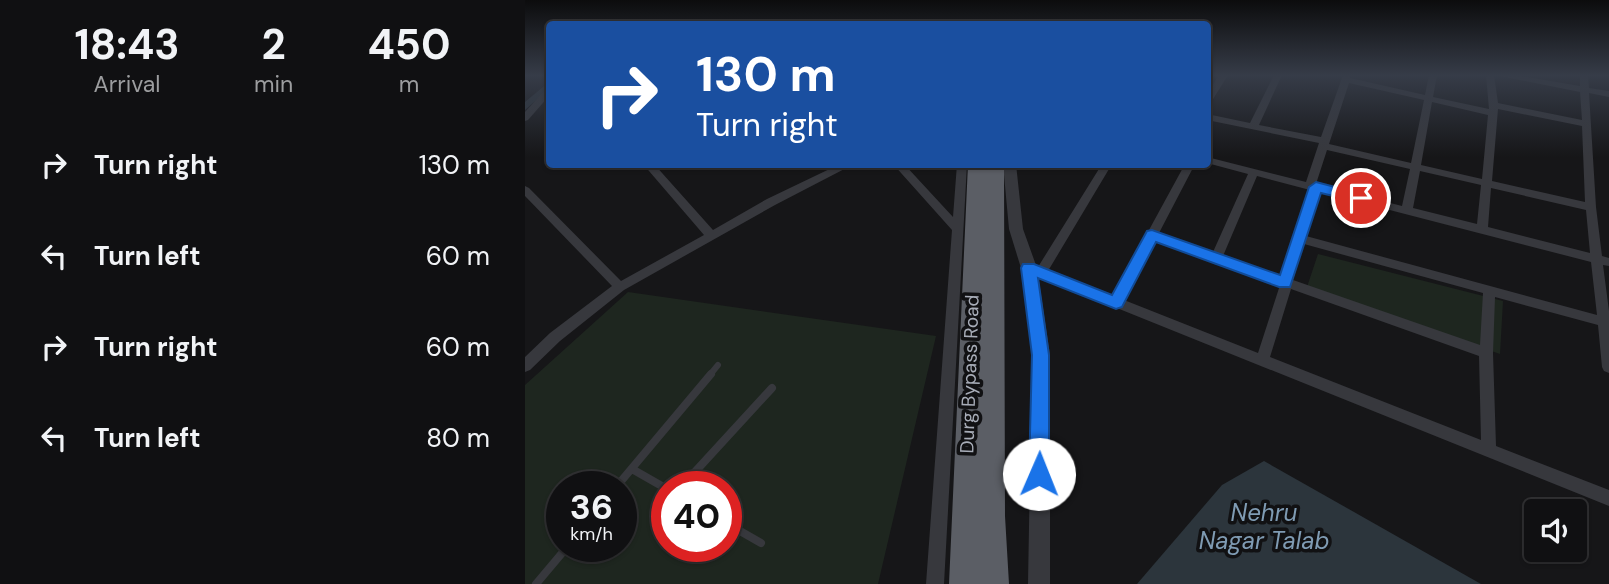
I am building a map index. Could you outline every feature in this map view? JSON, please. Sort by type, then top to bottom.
[{"type":"highway","name":"Durg Bypass Road","points":[[964,584],[977,168]]},
{"type":"highway","name":"Durg Bypass Road","points":[[994,584],[991,516],[995,396],[995,168]]},
{"type":"street","points":[[525,118],[541,102]]},
{"type":"street","points":[[1254,125],[1265,102]]},
{"type":"street","points":[[1262,361],[1338,102]]},
{"type":"street","points":[[1407,210],[1428,102]]},
{"type":"street","points":[[1454,102],[1588,124]]},
{"type":"street","points":[[1482,229],[1492,102]]},
{"type":"street","points":[[1586,102],[1591,207],[1603,260],[1604,322],[1609,367]]},
{"type":"street","points":[[1211,118],[1254,125],[1485,184],[1591,207]]},
{"type":"street","points":[[1211,161],[1603,260]]},
{"type":"street","points":[[652,168],[711,235]]},
{"type":"street","points":[[525,366],[565,329],[621,287],[831,168]]},
{"type":"street","points":[[902,168],[958,229]]},
{"type":"street","points":[[935,584],[963,168]]},
{"type":"street","points":[[1009,168],[1016,229],[1034,270],[1041,355],[1039,584]]},
{"type":"street","points":[[1034,270],[1104,168]]},
{"type":"street","points":[[1116,303],[1188,168]]},
{"type":"street","points":[[1216,258],[1254,172]]},
{"type":"street","points":[[525,190],[621,287]]},
{"type":"street","points":[[1152,235],[1486,353]]},
{"type":"street","points":[[1299,239],[1604,322]]},
{"type":"street","points":[[1034,270],[1609,498]]},
{"type":"street","points":[[1489,290],[1486,353],[1489,451]]},
{"type":"lane","points":[[651,480],[632,469],[718,365]]},
{"type":"lane","points":[[696,471],[772,388]]},
{"type":"lane","points":[[742,532],[761,543]]},
{"type":"lane","points":[[536,584],[555,562]]},
{"type":"shaded area","points":[[1318,254],[1503,301],[1500,354],[1307,287]]},
{"type":"shaded area","points":[[628,292],[936,336],[878,584],[525,584],[525,385]]},
{"type":"water","name":"Nehru Nagar Talab","points":[[1264,461],[1481,584],[1137,584],[1222,485]]},
{"type":"waterway","points":[[525,107],[530,102]]},
{"type":"route","points":[[1039,474],[1041,355],[1029,268],[1116,303],[1152,235],[1285,283],[1316,187],[1361,198]]}]
